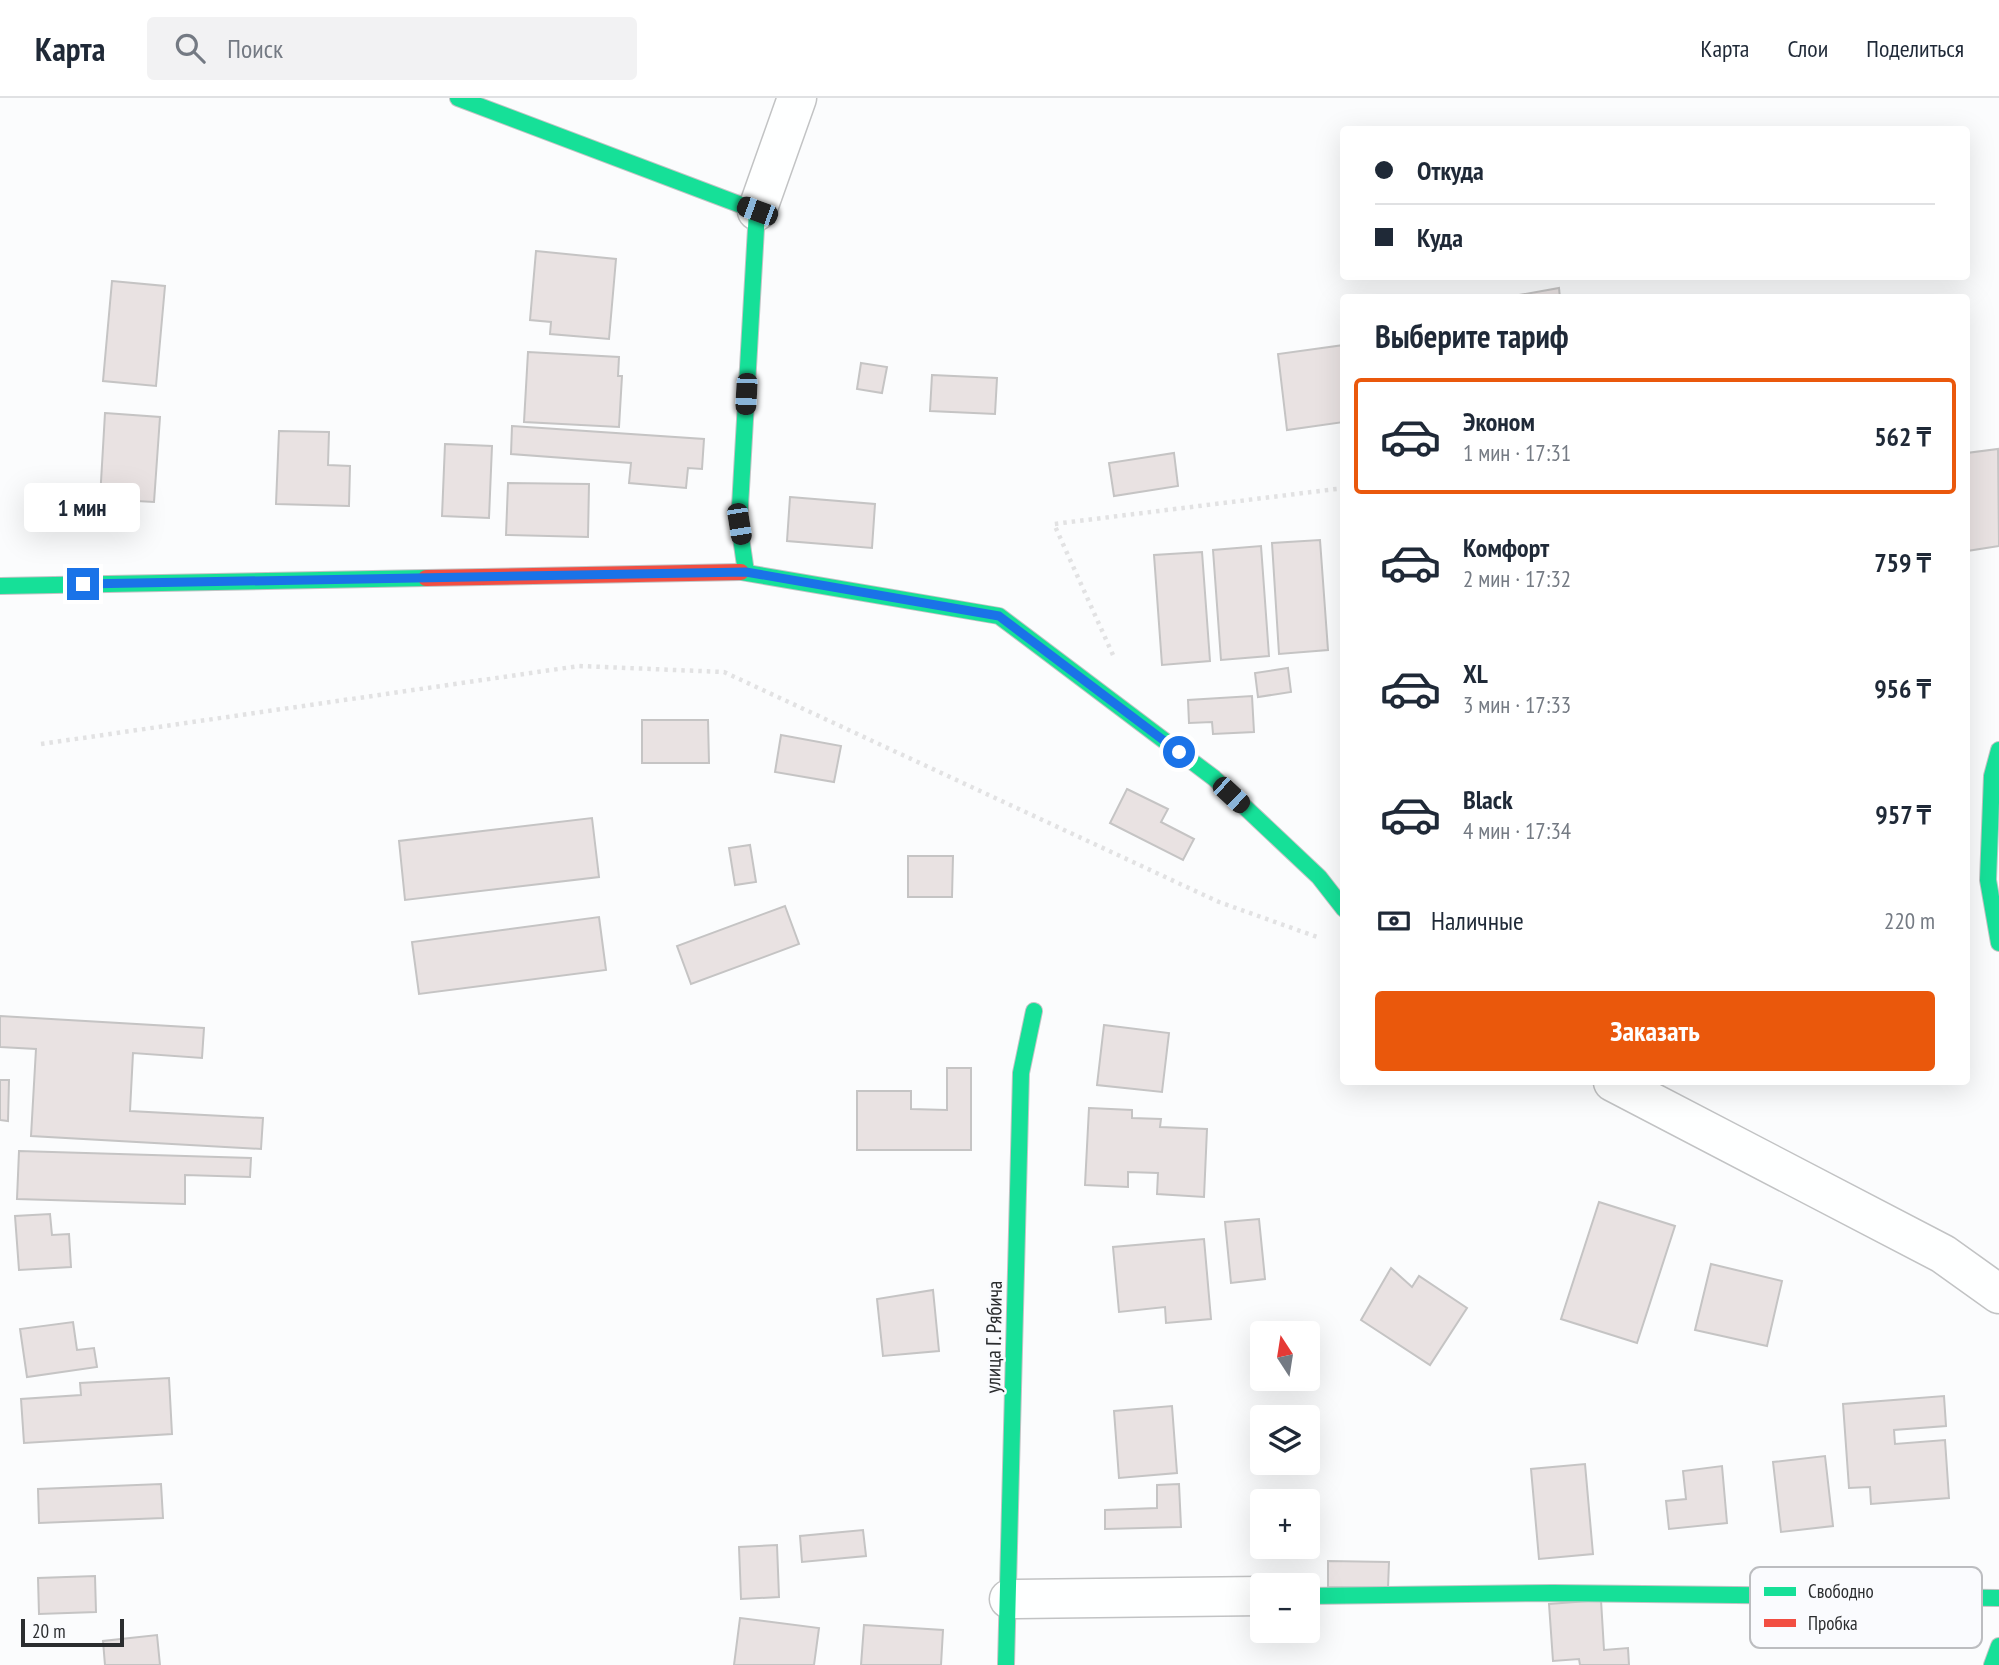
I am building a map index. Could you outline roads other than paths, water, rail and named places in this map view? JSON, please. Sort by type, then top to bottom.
[{"type":"street","points":[[746,572],[739,524],[757,211],[797,98]]},
{"type":"street","points":[[477,102],[757,211]]},
{"type":"street","points":[[0,586],[746,572],[999,616],[1214,778],[1319,877],[1340,904]]},
{"type":"street","points":[[1999,750],[1992,776],[1988,880],[1999,943]]},
{"type":"street","name":"улица Г. Рябича","points":[[1006,1665],[1021,1073],[1034,1011]]},
{"type":"street","points":[[1619,1085],[1943,1254],[1999,1294]]},
{"type":"street","points":[[1320,1596],[1553,1593],[1750,1595]]},
{"type":"street","points":[[1009,1599],[1250,1596]]},
{"type":"street","points":[[1992,1665],[1999,1646]]}]
